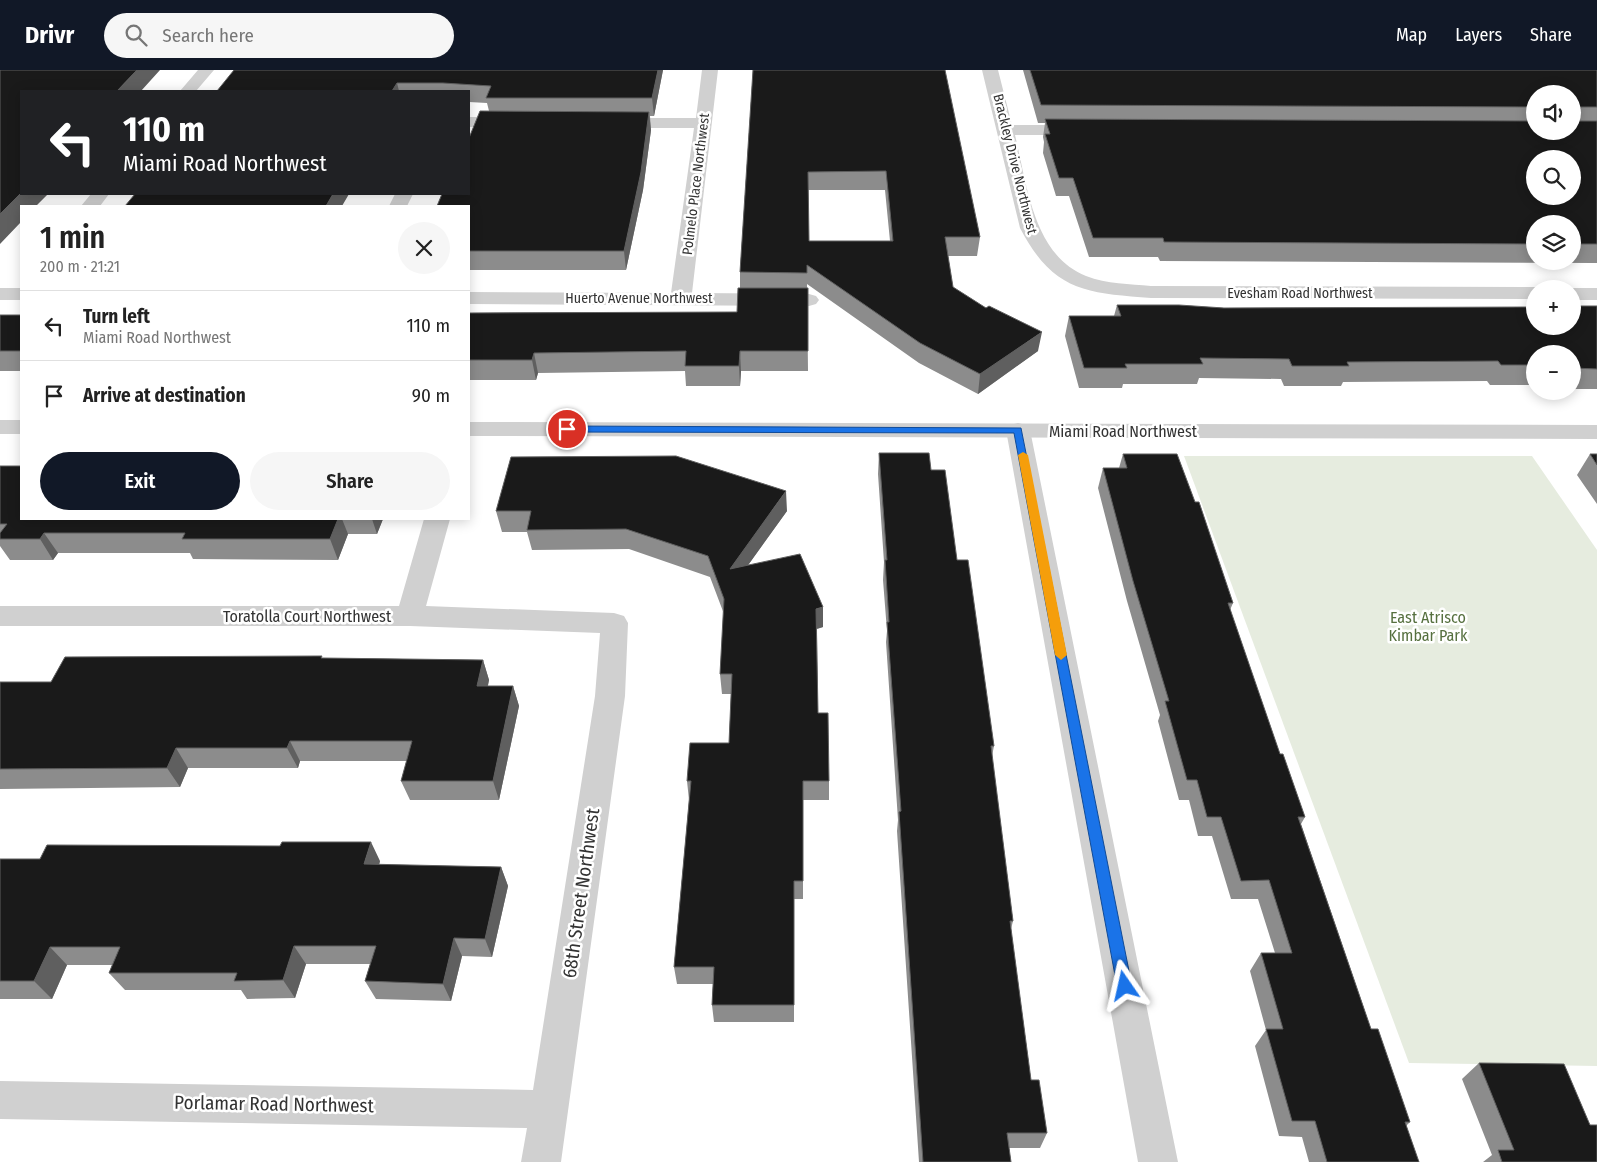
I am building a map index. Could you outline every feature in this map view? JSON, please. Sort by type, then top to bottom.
[{"type":"street","points":[[189,90],[206,70]]},
{"type":"street","name":"Polmelo Place Northwest","points":[[681,298],[710,70]]},
{"type":"street","name":"Brackley Drive Northwest","points":[[990,70],[1029,228],[1037,245],[1048,260],[1067,275]]},
{"type":"street","points":[[470,122],[528,122]]},
{"type":"street","points":[[596,123],[704,123]]},
{"type":"street","points":[[1006,130],[1092,130]]},
{"type":"street","points":[[91,205],[99,195]]},
{"type":"street","name":"Evesham Road Northwest","points":[[1067,275],[1097,286],[1151,292],[1526,294]]},
{"type":"street","points":[[1581,294],[1597,294]]},
{"type":"street","name":"Huerto Avenue Northwest","points":[[470,298],[808,300]]},
{"type":"street","points":[[0,427],[20,427]]},
{"type":"street","name":"Miami Road Northwest","points":[[470,429],[1597,432]]},
{"type":"street","points":[[1018,430],[1158,1162]]},
{"type":"street","points":[[410,616],[437,520]]},
{"type":"street","name":"Toratolla Court Northwest","points":[[0,616],[410,616],[614,623]]},
{"type":"street","name":"68th Street Northwest","points":[[541,1162],[610,696],[614,623]]},
{"type":"street","name":"Porlamar Road Northwest","points":[[0,1100],[549,1109]]},
{"type":"green space","name":"East Atrisco Kimbar Park","points":[[1184,456],[1532,456],[1597,550],[1597,1066],[1409,1063]]},
{"type":"building","points":[[0,70],[137,70],[118,90],[20,90],[20,194],[0,214]]},
{"type":"building","points":[[234,70],[658,70],[652,98],[486,98],[491,86],[443,83],[397,83],[393,90],[218,90]]},
{"type":"building","points":[[753,70],[945,70],[980,237],[945,237],[953,287],[986,308],[989,306],[1042,332],[980,374],[920,343],[807,265],[807,273],[740,272]],"holes":[[[886,171],[893,241],[809,241],[808,172]]]},
{"type":"building","points":[[1030,70],[1597,70],[1597,107],[1581,107],[1581,85],[1526,85],[1526,107],[1041,105]]},
{"type":"building","points":[[480,111],[649,112],[641,172],[624,251],[470,251],[470,205],[437,205],[442,195],[470,195],[470,136]]},
{"type":"building","points":[[1045,119],[1526,121],[1526,140],[1581,140],[1581,121],[1597,121],[1597,244],[1581,244],[1581,215],[1526,215],[1526,244],[1164,242],[1163,238],[1093,238],[1073,178],[1059,178],[1045,134],[1050,134]]},
{"type":"building","points":[[134,195],[332,195],[327,205],[126,205]]},
{"type":"building","points":[[738,288],[808,288],[808,351],[740,351],[739,366],[685,366],[686,351],[534,353],[532,360],[470,360],[470,313],[737,312]]},
{"type":"building","points":[[1117,305],[1179,305],[1224,308],[1526,307],[1526,335],[1581,335],[1581,306],[1597,306],[1597,369],[1581,368],[1581,345],[1526,345],[1526,365],[1501,365],[1498,361],[1347,362],[1349,366],[1292,366],[1289,359],[1200,358],[1203,364],[1125,364],[1127,368],[1084,368],[1069,316],[1121,316]]},
{"type":"building","points":[[0,315],[20,315],[20,351],[0,351]]},
{"type":"building","points":[[879,453],[929,453],[931,470],[945,470],[957,560],[968,560],[994,746],[991,746],[1013,921],[1010,921],[1031,1080],[1039,1080],[1047,1133],[1007,1133],[1011,1162],[923,1162],[887,622],[889,622],[885,560],[887,560]]},
{"type":"building","points":[[1123,454],[1177,454],[1195,502],[1199,502],[1233,603],[1228,603],[1280,754],[1283,754],[1305,817],[1298,817],[1371,1029],[1378,1029],[1410,1122],[1405,1122],[1419,1162],[1327,1162],[1315,1121],[1292,1121],[1266,1029],[1283,1029],[1261,953],[1292,953],[1269,880],[1241,881],[1221,817],[1207,817],[1197,780],[1187,780],[1165,701],[1169,701],[1133,581],[1103,468],[1127,468]]},
{"type":"building","points":[[1590,454],[1597,454],[1597,465]]},
{"type":"building","points":[[676,456],[786,491],[730,569],[800,554],[823,607],[816,609],[818,713],[828,713],[829,781],[803,781],[803,881],[794,881],[794,1005],[712,1005],[714,967],[674,967],[691,781],[687,781],[690,743],[729,743],[732,674],[720,674],[724,599],[708,556],[626,529],[527,530],[531,511],[496,511],[511,457]]},
{"type":"building","points":[[0,466],[20,466],[20,520],[338,520],[330,539],[182,539],[185,533],[44,533],[40,539],[0,539],[0,533],[7,524],[0,524]]},
{"type":"building","points":[[322,656],[321,658],[483,660],[477,686],[513,686],[493,781],[401,781],[412,741],[290,741],[287,748],[176,748],[167,768],[0,769],[0,682],[51,682],[65,657]]},
{"type":"building","points":[[282,842],[371,842],[364,864],[501,867],[485,939],[454,938],[443,984],[365,981],[376,946],[294,946],[283,980],[234,981],[237,973],[109,973],[120,947],[50,947],[34,981],[0,981],[0,859],[40,859],[47,845],[280,846]]},
{"type":"building","points":[[1479,1063],[1564,1064],[1590,1125],[1597,1125],[1597,1162],[1502,1162],[1498,1150],[1514,1150]]},
{"type":"slow traffic","points":[[1023,455],[1061,655]]},
{"type":"route","points":[[567,429],[1018,430],[1125,986]]}]
